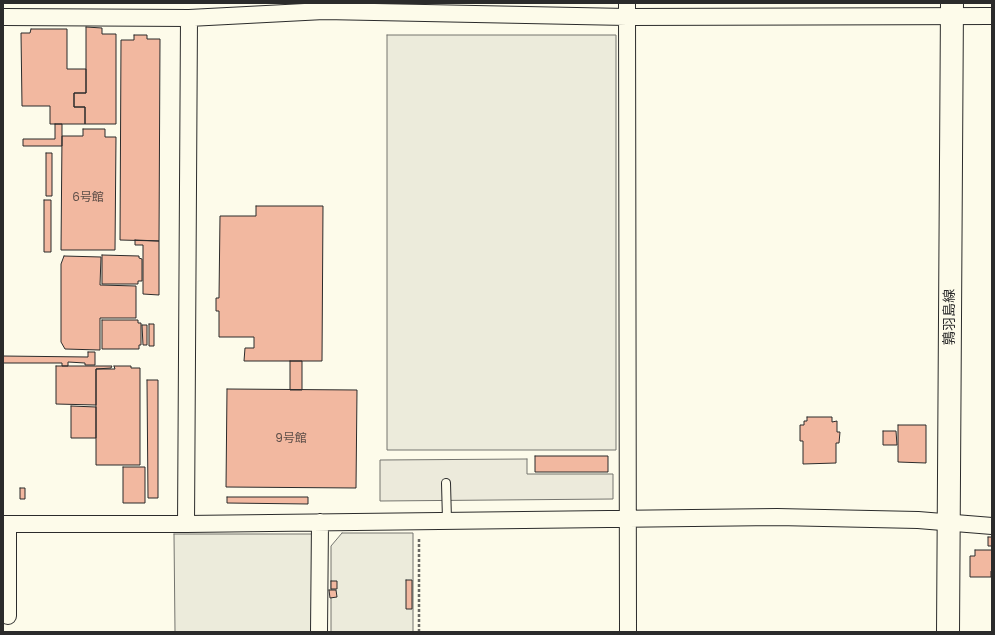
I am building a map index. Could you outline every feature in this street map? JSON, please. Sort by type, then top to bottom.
[{"type":"main road","name":"鶉羽島線","points":[[948,632],[951,9]]},
{"type":"street","points":[[9,12],[189,18],[324,7],[627,10],[951,9],[992,16]]},
{"type":"street","points":[[627,10],[628,632]]},
{"type":"street","points":[[186,524],[189,18]]},
{"type":"street","points":[[8,616],[6,524],[628,520],[776,517],[918,520],[992,526]]},
{"type":"street","points":[[320,522],[320,632]]},
{"type":"lane","points":[[446,483],[447,520]]},
{"type":"path","points":[[419,521],[419,632]]},
{"type":"shaded area","points":[[387,35],[616,35],[616,450],[387,450]]},
{"type":"shaded area","points":[[527,459],[527,474],[613,474],[613,499],[380,501],[380,460]]},
{"type":"shaded area","points":[[342,533],[413,533],[413,632],[331,632],[331,546]]},
{"type":"shaded area","points":[[174,534],[314,534],[314,632],[175,632]]},
{"type":"building","points":[[86,27],[102,28],[102,34],[116,34],[116,124],[85,124],[85,107],[74,107],[74,93],[86,93]]},
{"type":"building","points":[[31,29],[67,29],[67,69],[86,69],[86,93],[74,93],[74,107],[85,107],[85,124],[50,124],[50,106],[22,106],[21,33],[30,33]]},
{"type":"building","points":[[134,35],[147,35],[147,39],[160,39],[159,241],[120,240],[121,40],[134,40]]},
{"type":"building","points":[[55,124],[62,124],[62,146],[23,146],[23,139],[55,139]]},
{"type":"building","points":[[83,129],[105,129],[105,137],[116,137],[115,250],[61,250],[62,136],[83,136]]},
{"type":"building","points":[[46,153],[52,153],[52,196],[46,196]]},
{"type":"building","points":[[44,200],[51,200],[51,252],[44,252]]},
{"type":"building","points":[[256,206],[323,206],[322,361],[244,361],[245,348],[254,348],[254,337],[219,337],[219,311],[216,311],[216,298],[219,298],[220,216],[256,216]]},
{"type":"building","points":[[135,240],[159,241],[159,295],[143,294],[143,245],[135,245]]},
{"type":"building","points":[[102,255],[139,256],[139,258],[142,259],[142,281],[138,281],[138,284],[102,284]]},
{"type":"building","points":[[64,256],[101,257],[100,285],[136,286],[136,318],[100,318],[100,350],[65,349],[61,342],[61,264]]},
{"type":"building","points":[[102,320],[138,320],[138,323],[141,323],[141,345],[139,345],[139,349],[102,349]]},
{"type":"building","points":[[149,324],[154,324],[154,346],[149,346]]},
{"type":"building","points":[[142,325],[147,325],[147,345],[143,345]]},
{"type":"building","points":[[88,352],[95,352],[95,365],[68,362],[68,366],[62,366],[62,363],[3,363],[3,356],[88,357]]},
{"type":"building","points":[[290,361],[302,361],[302,390],[290,390]]},
{"type":"building","points":[[56,366],[112,366],[111,368],[96,369],[96,405],[56,404]]},
{"type":"building","points":[[114,366],[131,366],[131,368],[140,368],[140,465],[96,465],[96,369],[115,369]]},
{"type":"building","points":[[147,380],[158,380],[158,498],[148,498]]},
{"type":"building","points":[[227,389],[357,390],[356,488],[226,487]]},
{"type":"building","points":[[71,406],[96,407],[96,438],[71,438]]},
{"type":"building","points":[[807,417],[832,417],[832,422],[837,421],[837,432],[840,432],[839,443],[836,443],[836,463],[803,464],[803,441],[800,441],[800,425],[804,425],[804,421],[807,421]]},
{"type":"building","points":[[898,425],[926,425],[926,463],[898,462]]},
{"type":"building","points":[[883,431],[896,431],[897,445],[883,445]]},
{"type":"building","points":[[535,456],[608,456],[608,472],[535,472]]},
{"type":"building","points":[[123,467],[145,467],[145,503],[123,503]]},
{"type":"building","points":[[20,488],[25,488],[25,499],[20,499]]},
{"type":"building","points":[[227,497],[308,497],[308,504],[227,503]]},
{"type":"building","points":[[988,537],[992,537],[992,546],[988,546]]},
{"type":"building","points":[[975,550],[992,550],[991,577],[970,577],[970,556],[975,556]]},
{"type":"building","points":[[406,580],[412,580],[412,609],[406,609]]},
{"type":"building","points":[[331,581],[337,581],[337,589],[331,589]]},
{"type":"building","points":[[329,590],[336,590],[337,597],[330,598]]}]
